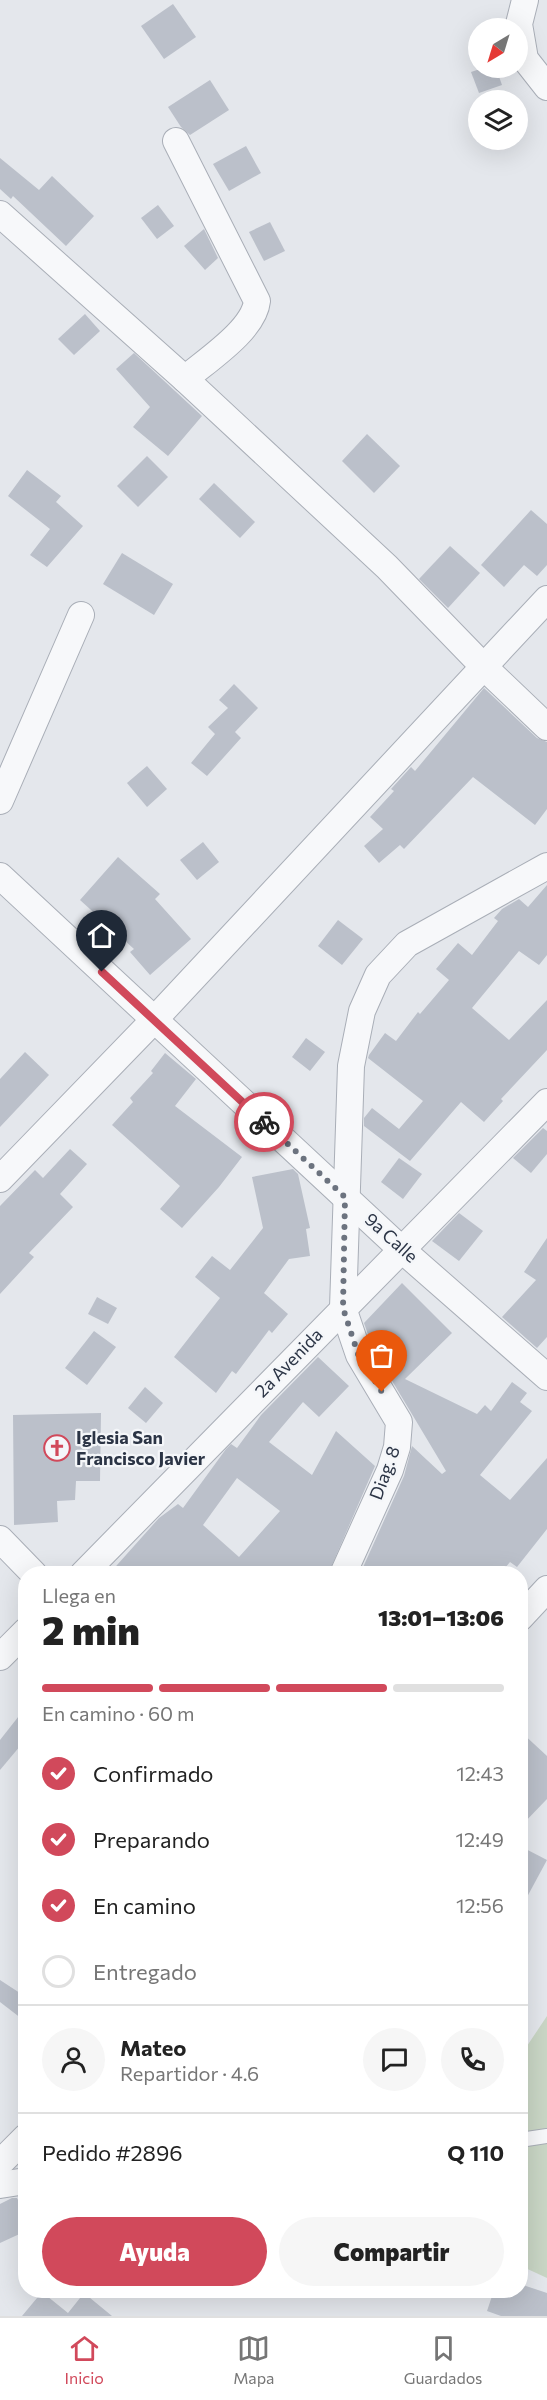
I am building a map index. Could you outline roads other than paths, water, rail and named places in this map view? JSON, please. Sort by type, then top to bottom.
[{"type":"street","points":[[525,0],[519,24],[525,59],[547,87]]},
{"type":"street","points":[[176,141],[257,301],[256,312],[250,320],[232,339],[185,379]]},
{"type":"street","points":[[0,214],[185,379],[387,567],[483,666],[547,727]]},
{"type":"street","points":[[0,1179],[153,1020],[547,599]]},
{"type":"street","points":[[0,801],[81,615]]},
{"type":"street","name":"Diag. 8","points":[[347,1566],[390,1467],[397,1447],[399,1422],[358,1354],[343,1308],[351,1066],[362,1011],[378,975],[407,944],[547,866]]},
{"type":"street","name":"9a Calle","points":[[0,876],[401,1249],[547,1377]]},
{"type":"street","name":"2a Avenida","points":[[91,1566],[547,1102]]},
{"type":"street","points":[[0,1539],[26,1566]]},
{"type":"street","points":[[528,1609],[547,1588]]},
{"type":"street","points":[[0,1657],[18,1639]]},
{"type":"street","points":[[0,2163],[18,2145]]},
{"type":"street","points":[[0,2185],[18,2182]]},
{"type":"lane","points":[[528,2139],[547,2136]]},
{"type":"place","name":"Iglesia San Francisco Javier","points":[[57,1448]]}]
